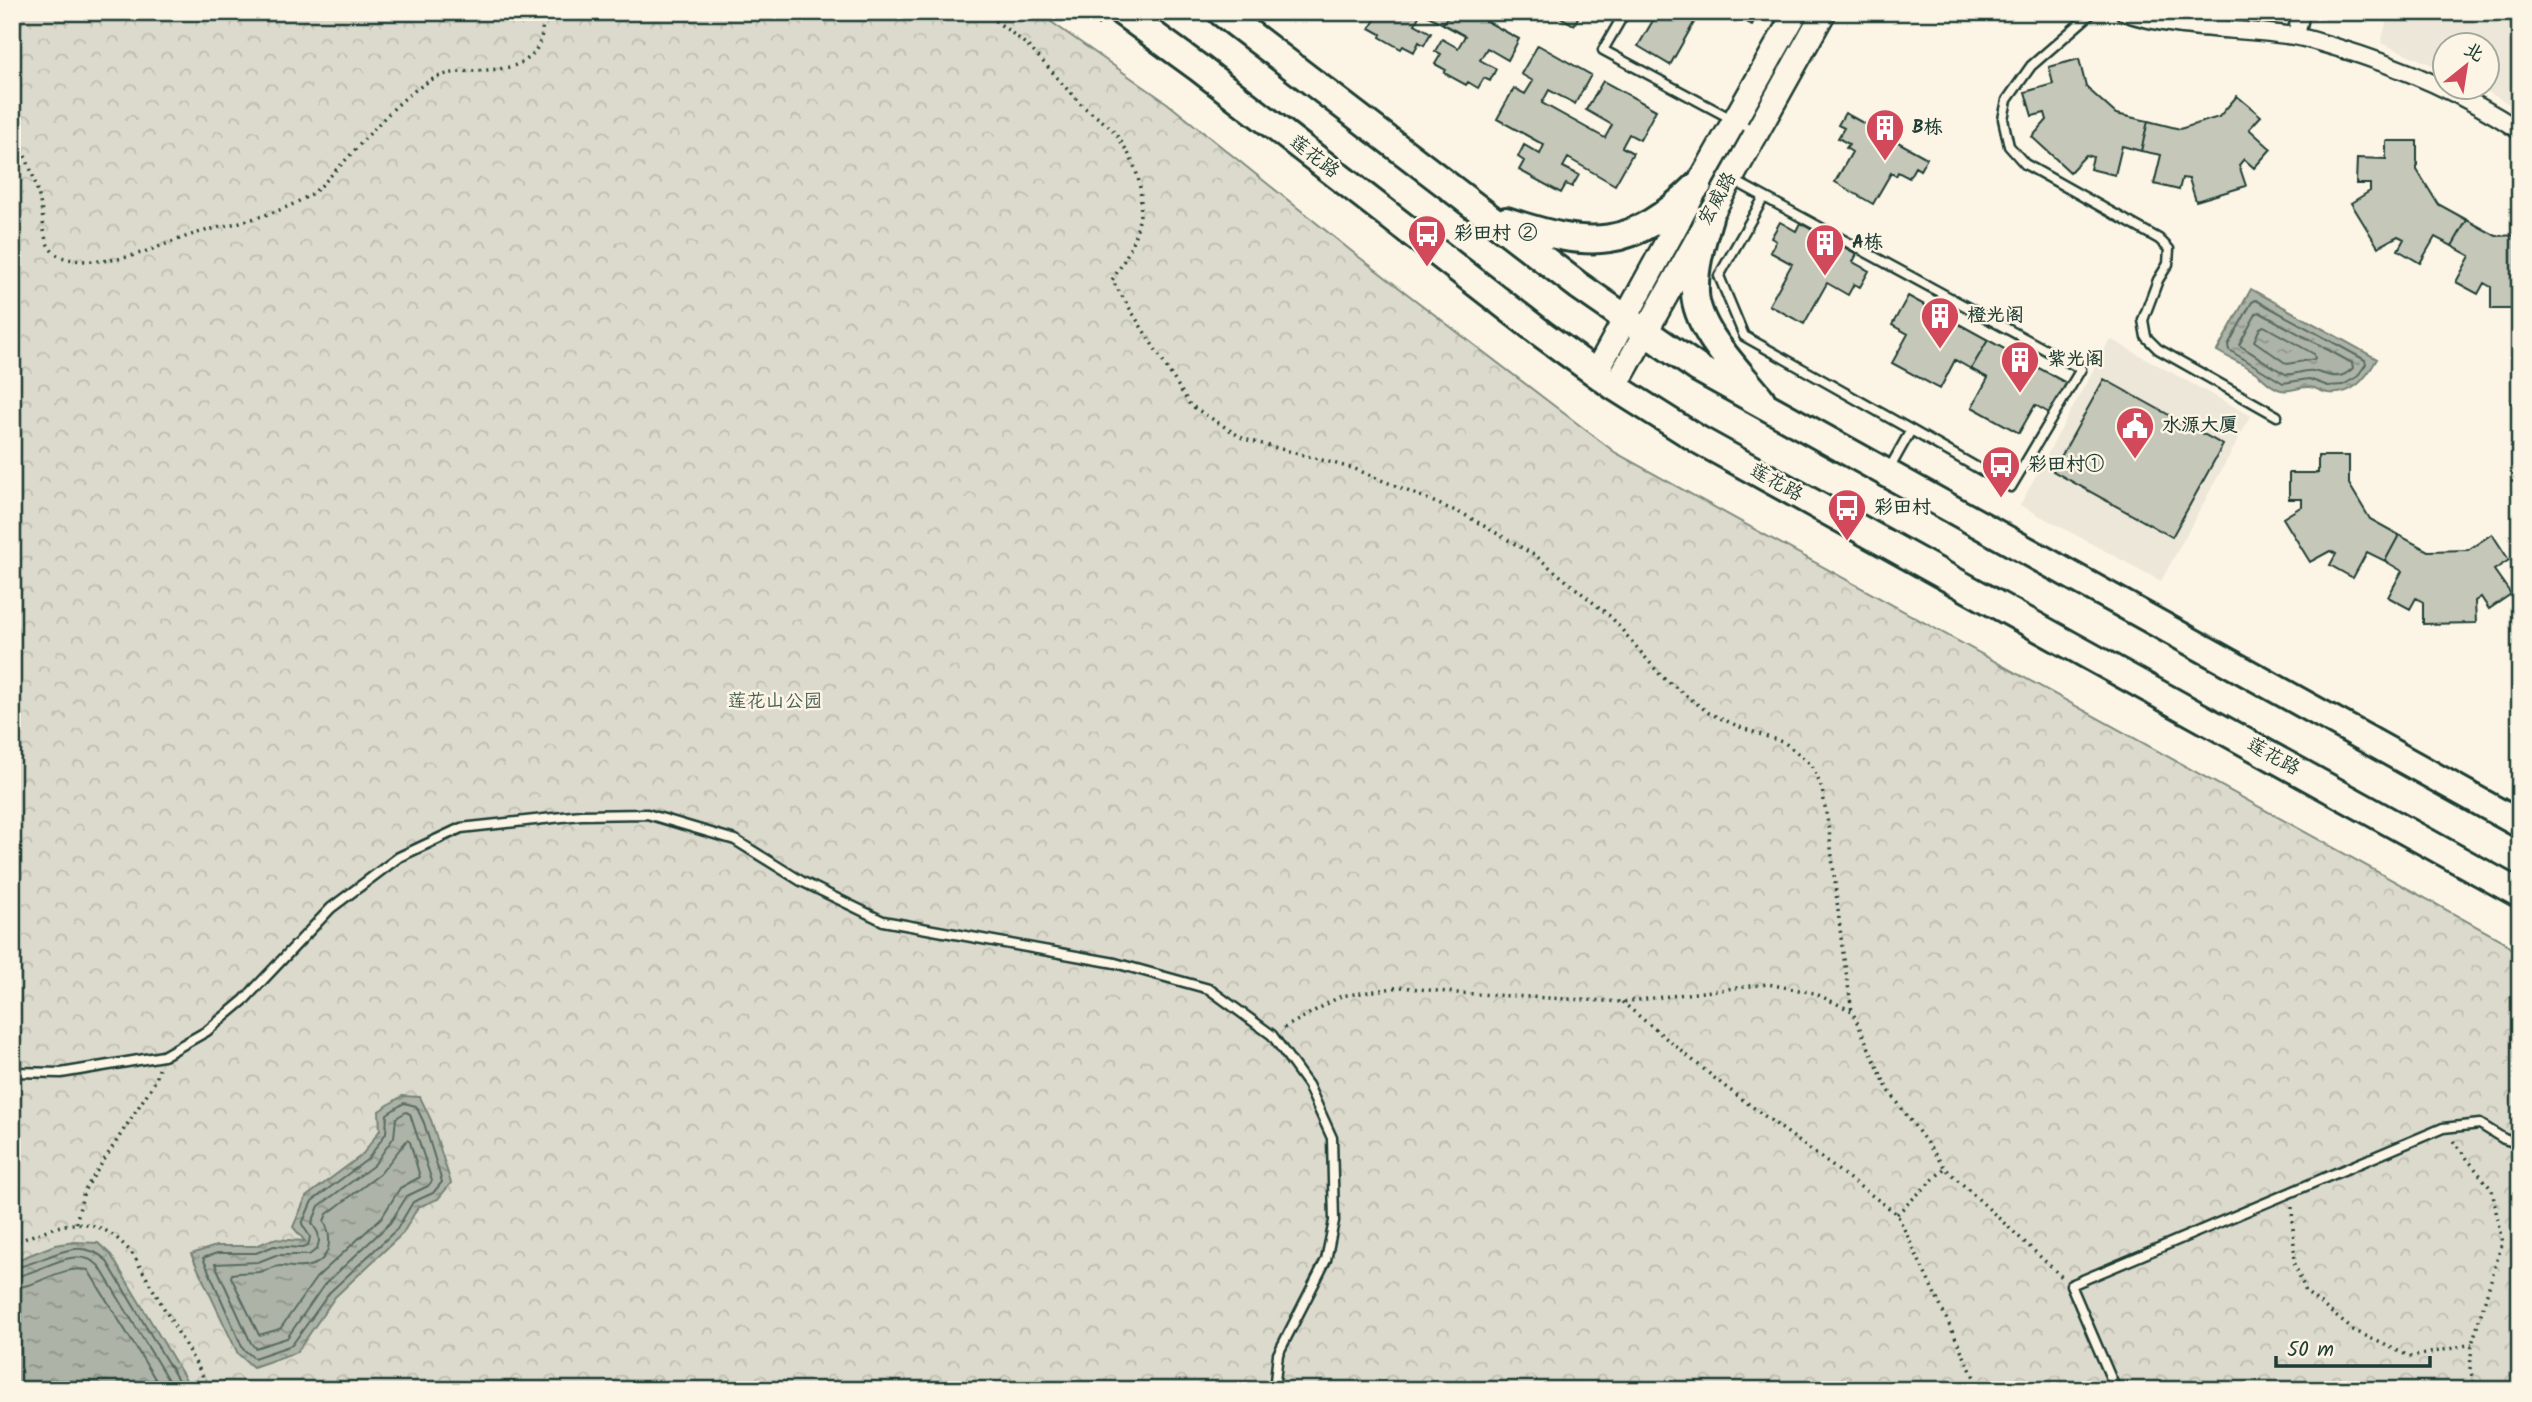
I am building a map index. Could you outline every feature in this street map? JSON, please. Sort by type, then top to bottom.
[{"type":"main road","name":"莲花路","points":[[1122,12],[1199,68],[1531,326],[1605,380],[1699,440],[2520,894]]},
{"type":"main road","points":[[1221,12],[1635,326],[1699,369],[2520,824]]},
{"type":"main road","points":[[1488,215],[1572,240],[1597,241],[1621,237],[1640,229],[1679,204],[1698,185]]},
{"type":"main road","points":[[1709,217],[1696,273],[1695,294],[1698,310],[1721,350],[1768,408]]},
{"type":"street","name":"宏威路","points":[[1605,380],[1635,326],[1698,185],[1796,12]]},
{"type":"street","name":"宏威路","points":[[1635,326],[1709,217],[1824,12]]},
{"type":"street","points":[[2124,12],[2198,28],[2296,36],[2353,52],[2409,73],[2520,131]]},
{"type":"street","points":[[2296,36],[2301,12]]},
{"type":"street","points":[[2492,878],[2520,888]]},
{"type":"lane","points":[[1625,12],[1603,50],[1756,132]]},
{"type":"lane","points":[[2093,12],[2031,66],[2007,100],[2003,119],[2009,146],[2025,164],[2158,239],[2169,249],[2168,264],[2158,281],[2143,320],[2146,337],[2158,349],[2277,416]]},
{"type":"lane","points":[[1730,178],[1765,197],[2081,369],[2011,487],[1744,336],[1719,276],[1765,197]]},
{"type":"lane","points":[[1886,473],[1911,430]]},
{"type":"lane","points":[[12,1072],[61,1073],[163,1056],[207,1031],[244,1000],[331,908],[399,857],[461,828],[581,815],[647,814],[734,840],[801,881],[883,921],[1115,963],[1209,989],[1272,1035],[1308,1085],[1332,1138],[1334,1221],[1326,1261],[1278,1354],[1273,1390]]},
{"type":"lane","points":[[2116,1390],[2071,1285],[2443,1128],[2480,1124],[2504,1139],[2520,1144]]},
{"type":"path","points":[[12,131],[30,164],[40,200],[45,239],[55,254],[76,261],[118,259],[246,222],[290,205],[315,191],[394,108],[434,78],[466,70],[508,68],[526,60],[533,53],[542,33],[541,12]]},
{"type":"path","points":[[984,12],[1023,42],[1083,106],[1112,129],[1128,151],[1140,181],[1142,209],[1125,261],[1112,280],[1190,405],[1244,439],[1355,469],[1465,515],[1536,556],[1611,617],[1662,677],[1709,713],[1785,743],[1812,765],[1822,789],[1829,830],[1852,1011],[1887,1088],[1945,1168],[2071,1285]]},
{"type":"path","points":[[1272,1035],[1341,996],[1401,987],[1457,993],[1622,1002],[1768,984],[1814,993],[1852,1011]]},
{"type":"path","points":[[1622,1002],[1723,1085],[1896,1214],[1980,1390]]},
{"type":"path","points":[[76,1223],[84,1191],[156,1080],[163,1056]]},
{"type":"path","points":[[2443,1128],[2492,1190],[2502,1243],[2472,1345],[2470,1369],[2476,1390]]},
{"type":"path","points":[[1896,1214],[1945,1168]]},
{"type":"path","points":[[2292,1192],[2295,1265],[2306,1292],[2353,1330],[2411,1357],[2472,1345]]},
{"type":"path","points":[[12,1244],[76,1223],[105,1228],[128,1248],[211,1390]]},
{"type":"shaded area","points":[[2389,12],[2520,12],[2520,110],[2500,99],[2500,32],[2430,32],[2430,64],[2381,43]]},
{"type":"shaded area","name":"水源大厦","points":[[2110,339],[2251,416],[2161,581],[2020,505]]},
{"type":"green space","name":"莲花山公园","points":[[12,12],[1037,12],[1167,103],[1355,254],[1616,453],[2503,941],[2520,958],[2520,1390],[12,1390]]},
{"type":"water","points":[[2251,289],[2377,359],[2363,379],[2345,392],[2328,393],[2310,387],[2281,390],[2273,387],[2255,372],[2217,351]]},
{"type":"water","points":[[402,1096],[420,1097],[431,1120],[451,1183],[438,1199],[418,1207],[403,1233],[335,1297],[297,1352],[253,1367],[238,1354],[191,1254],[216,1246],[256,1246],[273,1239],[305,1241],[293,1227],[306,1197],[362,1155],[380,1130],[379,1111]]},
{"type":"water","points":[[74,1242],[98,1243],[111,1255],[192,1390],[12,1390],[12,1262],[55,1245]]},
{"type":"building","points":[[1372,12],[1421,12],[1415,24],[1431,33],[1424,45],[1419,42],[1414,52],[1403,46],[1401,49],[1370,28],[1376,18],[1370,15]]},
{"type":"building","points":[[1421,12],[1450,12],[1443,24]]},
{"type":"building","points":[[1450,12],[1470,12],[1519,39],[1508,60],[1487,48],[1480,60],[1496,69],[1490,81],[1484,78],[1478,88],[1444,73],[1446,70],[1435,64],[1441,54],[1435,51],[1442,39],[1458,48],[1465,36],[1443,24]]},
{"type":"building","points":[[1552,12],[1581,12],[1574,25]]},
{"type":"building","points":[[1658,12],[1700,12],[1670,65],[1638,46]]},
{"type":"building","points":[[1759,12],[1752,25],[1732,14]]},
{"type":"building","points":[[1538,45],[1591,75],[1575,104],[1549,90],[1542,103],[1605,138],[1612,125],[1586,110],[1603,81],[1656,110],[1640,140],[1629,134],[1622,147],[1633,153],[1615,185],[1568,158],[1563,167],[1579,175],[1572,187],[1566,184],[1561,193],[1519,170],[1524,161],[1518,157],[1524,145],[1540,154],[1544,145],[1497,119],[1514,88],[1525,94],[1533,81],[1521,74]]},
{"type":"building","points":[[2079,59],[2086,87],[2116,114],[2148,121],[2141,151],[2122,146],[2115,175],[2090,169],[2093,157],[2086,155],[2070,172],[2032,137],[2047,120],[2045,113],[2032,116],[2025,92],[2053,84],[2049,67]]},
{"type":"building","points":[[2237,96],[2261,116],[2249,129],[2271,149],[2254,168],[2244,159],[2239,165],[2246,186],[2196,201],[2189,179],[2182,178],[2179,190],[2154,184],[2161,155],[2141,151],[2148,121],[2180,129],[2219,117]]},
{"type":"building","name":"B栋","points":[[1845,113],[1927,158],[1920,170],[1915,167],[1909,178],[1898,172],[1896,176],[1891,173],[1873,204],[1835,182],[1852,152],[1846,148],[1849,144],[1838,138],[1844,128],[1838,125]]},
{"type":"building","points":[[2386,141],[2417,141],[2417,170],[2438,204],[2467,220],[2452,246],[2435,237],[2420,263],[2398,250],[2404,239],[2398,236],[2378,247],[2351,203],[2370,191],[2370,184],[2356,184],[2357,158],[2386,159]]},
{"type":"building","points":[[2467,220],[2496,236],[2520,235],[2520,309],[2491,309],[2491,287],[2484,283],[2478,294],[2456,282],[2470,256],[2452,246]]},
{"type":"building","name":"A栋","points":[[1780,222],[1796,231],[1800,223],[1857,254],[1853,262],[1869,271],[1860,287],[1854,284],[1848,295],[1827,283],[1804,324],[1769,305],[1792,264],[1770,252],[1776,241],[1771,238]]},
{"type":"building","name":"橙光阁","points":[[1908,296],[1988,340],[1971,369],[1955,360],[1940,389],[1892,363],[1908,334],[1892,325]]},
{"type":"building","name":"紫光阁","points":[[1988,340],[2068,384],[2051,414],[2035,405],[2019,433],[1972,407],[1988,378],[1971,369]]},
{"type":"building","name":"水源大厦","points":[[2104,379],[2223,445],[2172,537],[2053,471]]},
{"type":"building","points":[[2318,456],[2349,456],[2349,484],[2370,519],[2399,535],[2385,561],[2367,552],[2353,578],[2330,565],[2336,554],[2330,551],[2310,562],[2283,518],[2302,506],[2302,499],[2289,499],[2289,473],[2318,473]]},
{"type":"building","points":[[2492,534],[2509,560],[2494,570],[2511,594],[2489,609],[2481,597],[2475,601],[2476,623],[2423,624],[2423,602],[2416,598],[2410,609],[2388,597],[2402,571],[2385,561],[2399,535],[2428,551],[2468,550]]},
{"type":"place","name":"B栋","points":[[1885,162]]},
{"type":"place","name":"彩田村 ②","points":[[1427,268]]},
{"type":"place","name":"A栋","points":[[1825,277]]},
{"type":"place","name":"橙光阁","points":[[1940,350]]},
{"type":"place","name":"紫光阁","points":[[2020,394]]},
{"type":"place","name":"水源大厦","points":[[2135,460]]},
{"type":"place","name":"彩田村①","points":[[2001,499]]},
{"type":"place","name":"彩田村","points":[[1847,542]]}]
